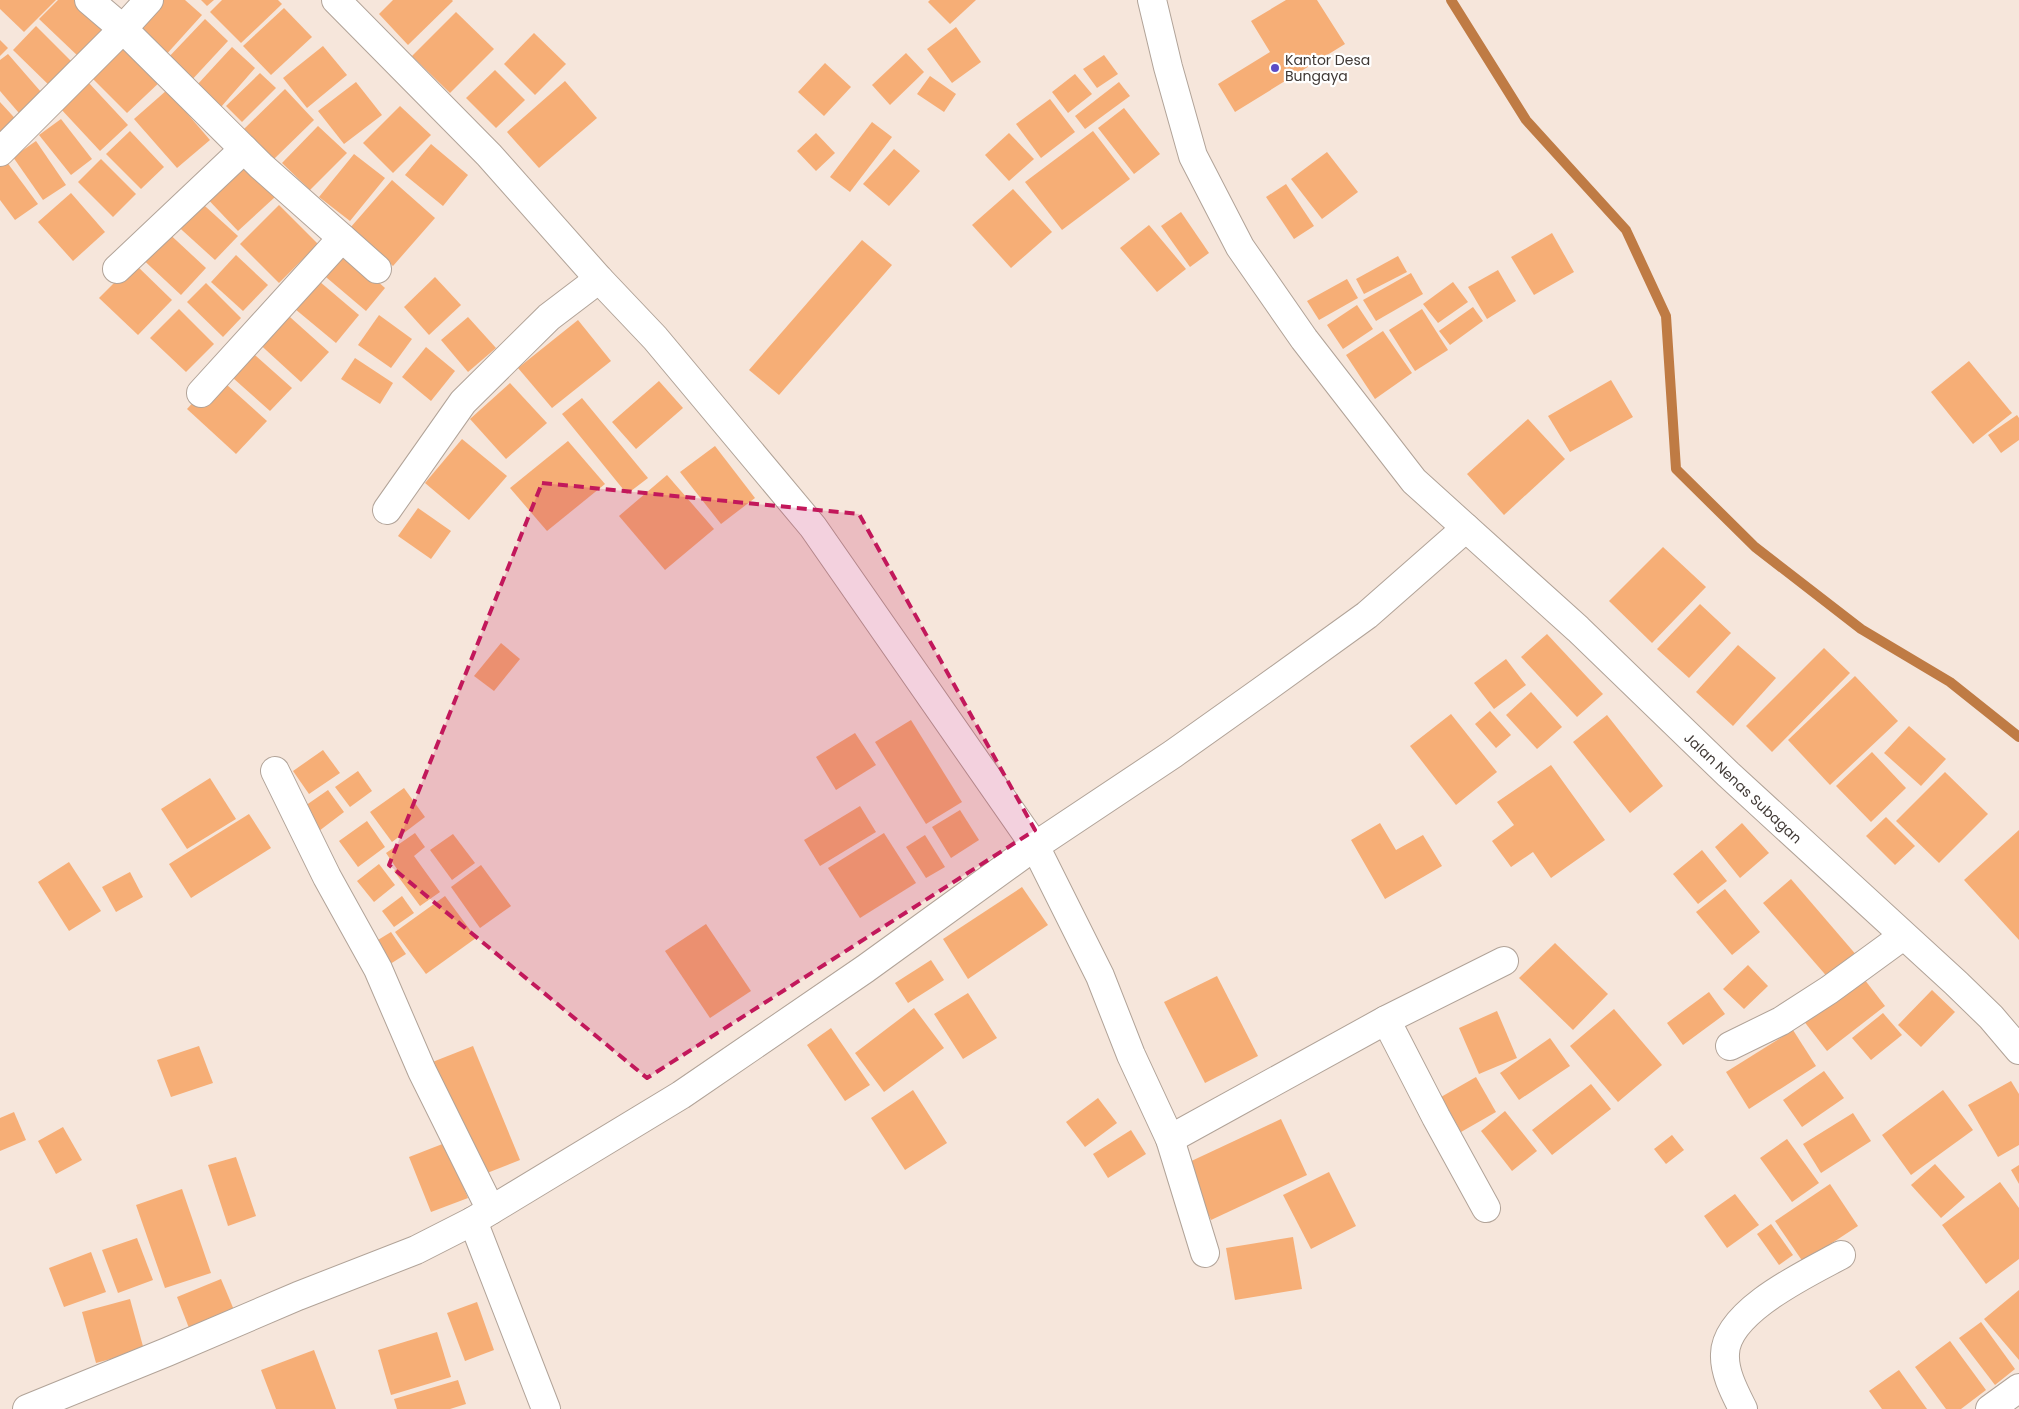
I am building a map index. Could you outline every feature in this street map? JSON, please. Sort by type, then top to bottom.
[{"type":"street","points":[[89,0],[123,29],[244,148],[377,269]]},
{"type":"street","points":[[0,152],[123,29],[149,0]]},
{"type":"street","points":[[336,0],[489,155],[599,279],[655,338],[813,527],[1035,846],[1100,976],[1131,1055],[1170,1139],[1205,1253]]},
{"type":"street","name":"Jalan Nenas Subagan","points":[[1152,0],[1168,67],[1193,156],[1240,247],[1304,339],[1414,481],[1578,629],[1728,774],[1956,983],[2019,1050]]},
{"type":"street","points":[[117,269],[244,148]]},
{"type":"street","points":[[201,392],[342,238]]},
{"type":"street","points":[[387,510],[463,402],[549,317],[599,279]]},
{"type":"street","points":[[27,1409],[298,1296],[416,1250],[482,1215],[681,1096],[866,969],[1035,846],[1173,754],[1367,615],[1466,528]]},
{"type":"street","points":[[275,771],[327,877],[378,970],[422,1071],[482,1215],[546,1409]]},
{"type":"street","points":[[1730,1046],[1781,1021],[1829,990],[1903,936]]},
{"type":"street","points":[[1170,1139],[1386,1020],[1504,961]]},
{"type":"street","points":[[1386,1020],[1486,1208]]},
{"type":"street","points":[[1743,1409],[1730,1381],[1725,1354],[1731,1336],[1746,1316],[1771,1294],[1841,1255]]},
{"type":"street","points":[[1990,1409],[2019,1388]]},
{"type":"highlighted area","points":[[542,483],[859,514],[1035,830],[647,1078],[389,865]]},
{"type":"building","points":[[0,0],[56,0],[24,32],[0,9]]},
{"type":"building","points":[[58,0],[84,0],[111,26],[80,58],[39,19]]},
{"type":"building","points":[[162,0],[185,0],[202,15],[164,57],[134,31]]},
{"type":"building","points":[[201,0],[214,0],[207,6]]},
{"type":"building","points":[[222,0],[278,0],[282,4],[241,43],[210,12]]},
{"type":"building","points":[[393,0],[453,1],[408,45],[379,14]]},
{"type":"building","points":[[930,0],[976,0],[950,24],[928,2]]},
{"type":"building","name":"Kantor Desa Bungaya","points":[[1286,0],[1317,0],[1345,44],[1235,112],[1218,84],[1270,52],[1251,21]]},
{"type":"building","points":[[284,8],[312,37],[271,75],[243,46]]},
{"type":"building","points":[[456,12],[494,49],[450,93],[412,56]]},
{"type":"building","points":[[205,19],[228,41],[189,83],[165,61]]},
{"type":"building","points":[[36,26],[77,67],[54,90],[13,50]]},
{"type":"building","points":[[956,27],[981,62],[952,83],[927,49]]},
{"type":"building","points":[[534,33],[566,64],[535,95],[504,64]]},
{"type":"building","points":[[0,40],[8,48],[0,56]]},
{"type":"building","points":[[128,44],[163,79],[127,113],[93,79]]},
{"type":"building","points":[[323,46],[347,75],[307,108],[283,78]]},
{"type":"building","points":[[232,47],[255,68],[221,107],[197,85]]},
{"type":"building","points":[[906,53],[924,72],[890,105],[872,85]]},
{"type":"building","points":[[8,54],[48,100],[25,120],[0,91],[0,60]]},
{"type":"building","points":[[1104,55],[1118,74],[1097,88],[1083,69]]},
{"type":"building","points":[[825,63],[851,87],[824,116],[798,92]]},
{"type":"building","points":[[495,70],[525,100],[496,128],[466,98]]},
{"type":"building","points":[[260,73],[276,88],[242,122],[226,106]]},
{"type":"building","points":[[1075,74],[1092,94],[1068,113],[1052,92]]},
{"type":"building","points":[[930,76],[956,94],[944,112],[917,94]]},
{"type":"building","points":[[565,81],[597,118],[539,168],[507,132]]},
{"type":"building","points":[[88,82],[128,125],[100,151],[60,108]]},
{"type":"building","points":[[356,82],[382,115],[344,144],[318,111]]},
{"type":"building","points":[[1119,82],[1130,96],[1085,129],[1075,116]]},
{"type":"building","points":[[285,89],[314,120],[274,159],[244,129]]},
{"type":"building","points":[[167,90],[210,140],[177,168],[134,119]]},
{"type":"building","points":[[1050,99],[1075,132],[1041,158],[1016,124]]},
{"type":"building","points":[[0,102],[22,126],[0,145]]},
{"type":"building","points":[[400,106],[431,135],[393,173],[363,143]]},
{"type":"building","points":[[1124,108],[1160,154],[1134,174],[1098,128]]},
{"type":"building","points":[[61,119],[92,159],[71,175],[39,135]]},
{"type":"building","points":[[872,122],[892,137],[850,192],[830,177]]},
{"type":"building","points":[[318,126],[347,153],[310,190],[282,163]]},
{"type":"building","points":[[130,131],[164,167],[141,189],[106,154]]},
{"type":"building","points":[[1093,131],[1130,179],[1062,230],[1025,182]]},
{"type":"building","points":[[816,133],[835,153],[816,171],[797,151]]},
{"type":"building","points":[[1009,133],[1034,159],[1009,181],[985,155]]},
{"type":"building","points":[[36,141],[66,185],[43,200],[13,157]]},
{"type":"building","points":[[431,144],[468,175],[443,206],[405,175]]},
{"type":"building","points":[[894,149],[920,171],[889,206],[863,184]]},
{"type":"building","points":[[1327,152],[1358,192],[1322,219],[1291,179]]},
{"type":"building","points":[[354,154],[385,178],[350,221],[319,197]]},
{"type":"building","points":[[237,158],[275,197],[238,231],[201,192]]},
{"type":"building","points":[[101,159],[136,194],[113,217],[78,182]]},
{"type":"building","points":[[6,161],[38,204],[15,220],[0,200],[0,166]]},
{"type":"building","points":[[392,180],[435,218],[393,266],[350,228]]},
{"type":"building","points":[[1286,184],[1314,226],[1294,239],[1266,197]]},
{"type":"building","points":[[1013,189],[1052,232],[1011,268],[972,225]]},
{"type":"building","points":[[71,193],[105,232],[73,261],[38,222]]},
{"type":"building","points":[[195,197],[238,236],[215,260],[172,221]]},
{"type":"building","points":[[279,205],[318,244],[279,283],[240,244]]},
{"type":"building","points":[[1181,212],[1209,253],[1190,267],[1161,226]]},
{"type":"building","points":[[1149,225],[1186,269],[1157,292],[1120,248]]},
{"type":"building","points":[[163,228],[206,268],[181,295],[137,254]]},
{"type":"building","points":[[1552,233],[1574,272],[1534,295],[1511,257]]},
{"type":"building","points":[[862,240],[892,265],[779,395],[749,370]]},
{"type":"building","points":[[340,248],[385,288],[366,311],[320,272]]},
{"type":"building","points":[[236,255],[268,285],[243,311],[211,282]]},
{"type":"building","points":[[1398,256],[1407,272],[1364,294],[1356,279]]},
{"type":"building","points":[[134,263],[172,300],[138,335],[99,298]]},
{"type":"building","points":[[1498,270],[1516,301],[1487,319],[1468,287]]},
{"type":"building","points":[[1411,273],[1423,294],[1376,321],[1363,300]]},
{"type":"building","points":[[313,276],[359,315],[336,343],[289,304]]},
{"type":"building","points":[[435,277],[461,305],[429,335],[404,307]]},
{"type":"building","points":[[1347,279],[1358,298],[1319,320],[1307,301]]},
{"type":"building","points":[[1453,282],[1468,302],[1438,323],[1423,304]]},
{"type":"building","points":[[206,283],[241,318],[223,337],[187,302]]},
{"type":"building","points":[[1357,305],[1373,329],[1343,349],[1327,325]]},
{"type":"building","points":[[1473,307],[1483,321],[1450,345],[1439,331]]},
{"type":"building","points":[[179,309],[214,344],[186,372],[150,338]]},
{"type":"building","points":[[281,309],[329,352],[301,382],[253,338]]},
{"type":"building","points":[[1422,309],[1448,350],[1415,371],[1389,330]]},
{"type":"building","points":[[379,315],[412,339],[391,368],[358,345]]},
{"type":"building","points":[[468,317],[496,348],[468,372],[441,340]]},
{"type":"building","points":[[578,320],[611,361],[552,408],[518,368]]},
{"type":"building","points":[[1383,331],[1412,373],[1375,399],[1346,355]]},
{"type":"building","points":[[246,347],[292,388],[270,411],[224,370]]},
{"type":"building","points":[[426,347],[455,371],[431,401],[402,377]]},
{"type":"building","points":[[355,358],[393,383],[380,404],[341,379]]},
{"type":"building","points":[[1969,361],[2012,413],[1973,444],[1931,392]]},
{"type":"building","points":[[217,376],[267,421],[236,454],[187,409]]},
{"type":"building","points":[[1611,380],[1633,417],[1570,452],[1548,416]]},
{"type":"building","points":[[659,381],[683,408],[636,449],[612,422]]},
{"type":"building","points":[[510,383],[547,423],[506,459],[470,419]]},
{"type":"building","points":[[582,398],[648,478],[627,494],[562,414]]},
{"type":"building","points":[[2017,415],[2019,418],[2019,440],[2001,453],[1988,435]]},
{"type":"building","points":[[1528,419],[1565,459],[1504,515],[1467,474]]},
{"type":"building","points":[[462,439],[507,476],[469,520],[425,483]]},
{"type":"building","points":[[568,441],[605,484],[547,531],[510,488]]},
{"type":"building","points":[[715,446],[755,498],[721,524],[680,472]]},
{"type":"building","points":[[667,475],[714,529],[665,570],[619,516]]},
{"type":"building","points":[[418,508],[451,531],[431,559],[398,536]]},
{"type":"building","points":[[1663,547],[1706,587],[1652,643],[1609,601]]},
{"type":"building","points":[[1700,604],[1731,633],[1689,678],[1657,649]]},
{"type":"building","points":[[1547,634],[1603,694],[1577,717],[1521,657]]},
{"type":"building","points":[[501,643],[520,659],[494,691],[474,676]]},
{"type":"building","points":[[1738,645],[1776,678],[1733,726],[1696,692]]},
{"type":"building","points":[[1824,648],[1850,673],[1772,752],[1746,726]]},
{"type":"building","points":[[1506,659],[1526,685],[1494,709],[1474,683]]},
{"type":"building","points":[[1855,676],[1898,721],[1830,785],[1788,740]]},
{"type":"building","points":[[1531,692],[1562,727],[1537,749],[1506,715]]},
{"type":"building","points":[[1490,711],[1511,735],[1496,748],[1475,724]]},
{"type":"building","points":[[1451,714],[1497,772],[1456,805],[1410,746]]},
{"type":"building","points":[[1607,715],[1663,786],[1630,813],[1573,742]]},
{"type":"building","points":[[911,720],[962,802],[926,824],[875,742]]},
{"type":"building","points":[[1909,726],[1946,759],[1921,786],[1884,753]]},
{"type":"building","points":[[855,733],[876,765],[836,790],[816,757]]},
{"type":"building","points":[[323,750],[340,773],[309,794],[293,771]]},
{"type":"building","points":[[1872,752],[1906,788],[1871,822],[1836,786]]},
{"type":"building","points":[[1551,765],[1605,840],[1551,878],[1533,852],[1511,867],[1492,841],[1514,825],[1497,802]]},
{"type":"building","points":[[358,771],[372,791],[350,807],[335,787]]},
{"type":"building","points":[[1945,772],[1988,814],[1939,863],[1896,821]]},
{"type":"building","points":[[210,778],[236,819],[187,849],[161,809]]},
{"type":"building","points":[[404,788],[425,817],[392,842],[370,812]]},
{"type":"building","points":[[328,790],[344,812],[319,831],[302,808]]},
{"type":"building","points":[[860,806],[876,832],[820,866],[804,840]]},
{"type":"building","points":[[960,810],[979,840],[951,858],[932,827]]},
{"type":"building","points":[[249,814],[271,848],[191,898],[169,864]]},
{"type":"building","points":[[1886,817],[1915,846],[1895,865],[1866,836]]},
{"type":"building","points":[[367,821],[385,847],[358,867],[339,841]]},
{"type":"building","points":[[1380,823],[1396,850],[1423,835],[1442,866],[1385,899],[1351,840]]},
{"type":"building","points":[[1742,823],[1769,853],[1740,878],[1715,847]]},
{"type":"building","points":[[2019,830],[2019,940],[1964,880]]},
{"type":"building","points":[[415,833],[425,847],[414,856],[440,892],[420,906],[394,871],[397,869],[386,853]]},
{"type":"building","points":[[884,833],[916,883],[860,918],[828,868]]},
{"type":"building","points":[[453,834],[475,863],[452,880],[430,850]]},
{"type":"building","points":[[925,835],[945,867],[926,878],[906,847]]},
{"type":"building","points":[[1702,850],[1727,881],[1698,904],[1673,874]]},
{"type":"building","points":[[69,862],[101,911],[69,931],[38,882]]},
{"type":"building","points":[[379,864],[395,885],[374,902],[357,881]]},
{"type":"building","points":[[481,865],[511,906],[480,928],[451,887]]},
{"type":"building","points":[[130,872],[143,897],[116,912],[102,887]]},
{"type":"building","points":[[1791,879],[1858,957],[1830,980],[1763,903]]},
{"type":"building","points":[[1022,887],[1048,925],[968,979],[943,939]]},
{"type":"building","points":[[1725,889],[1760,932],[1732,955],[1696,912]]},
{"type":"building","points":[[402,896],[414,913],[394,927],[382,911]]},
{"type":"building","points":[[445,896],[476,938],[426,974],[395,932]]},
{"type":"building","points":[[706,924],[751,991],[710,1018],[665,951]]},
{"type":"building","points":[[391,932],[406,954],[387,966],[373,943]]},
{"type":"building","points":[[1555,943],[1608,994],[1573,1030],[1519,978]]},
{"type":"building","points":[[931,960],[944,980],[908,1003],[895,983]]},
{"type":"building","points":[[1748,965],[1768,986],[1744,1009],[1723,989]]},
{"type":"building","points":[[1861,975],[1885,1006],[1827,1051],[1803,1020]]},
{"type":"building","points":[[1217,976],[1258,1056],[1205,1083],[1164,1002]]},
{"type":"building","points":[[1932,990],[1955,1012],[1921,1047],[1898,1025]]},
{"type":"building","points":[[1709,992],[1725,1014],[1683,1045],[1667,1023]]},
{"type":"building","points":[[968,993],[997,1038],[963,1059],[934,1014]]},
{"type":"building","points":[[914,1008],[944,1048],[884,1092],[855,1053]]},
{"type":"building","points":[[1614,1009],[1662,1065],[1618,1102],[1570,1046]]},
{"type":"building","points":[[1497,1011],[1517,1058],[1479,1074],[1459,1028]]},
{"type":"building","points":[[1883,1013],[1902,1035],[1871,1060],[1852,1038]]},
{"type":"building","points":[[831,1028],[870,1085],[845,1101],[807,1045]]},
{"type":"building","points":[[1793,1030],[1816,1066],[1749,1109],[1726,1072]]},
{"type":"building","points":[[1550,1038],[1570,1066],[1519,1100],[1500,1073]]},
{"type":"building","points":[[199,1046],[213,1083],[171,1097],[157,1060]]},
{"type":"building","points":[[473,1046],[520,1160],[477,1177],[430,1063]]},
{"type":"building","points":[[1824,1071],[1844,1098],[1802,1127],[1783,1100]]},
{"type":"building","points":[[1476,1077],[1496,1112],[1461,1132],[1441,1097]]},
{"type":"building","points":[[2011,1081],[2019,1094],[2019,1145],[1998,1157],[1968,1105]]},
{"type":"building","points":[[1591,1084],[1611,1109],[1552,1155],[1532,1130]]},
{"type":"building","points":[[913,1090],[947,1143],[905,1170],[871,1118]]},
{"type":"building","points":[[1943,1090],[1973,1130],[1911,1175],[1882,1135]]},
{"type":"building","points":[[1098,1098],[1117,1123],[1085,1147],[1066,1122]]},
{"type":"building","points":[[1505,1111],[1537,1151],[1512,1171],[1481,1131]]},
{"type":"building","points":[[14,1112],[26,1140],[0,1151],[0,1118]]},
{"type":"building","points":[[1853,1113],[1871,1141],[1821,1173],[1803,1144]]},
{"type":"building","points":[[1281,1119],[1307,1175],[1211,1220],[1185,1164]]},
{"type":"building","points":[[63,1127],[82,1160],[56,1174],[38,1141]]},
{"type":"building","points":[[1131,1130],[1146,1154],[1108,1178],[1093,1154]]},
{"type":"building","points":[[1672,1135],[1684,1150],[1666,1164],[1654,1149]]},
{"type":"building","points":[[1787,1139],[1819,1183],[1792,1202],[1760,1158]]},
{"type":"building","points":[[445,1143],[468,1198],[431,1212],[409,1157]]},
{"type":"building","points":[[236,1157],[256,1216],[228,1226],[208,1165]]},
{"type":"building","points":[[1935,1164],[1965,1197],[1941,1218],[1911,1185]]},
{"type":"building","points":[[2019,1165],[2019,1184],[2011,1170]]},
{"type":"building","points":[[1329,1172],[1356,1226],[1311,1249],[1283,1195]]},
{"type":"building","points":[[2000,1182],[2019,1208],[2019,1259],[1986,1284],[1942,1225]]},
{"type":"building","points":[[1830,1184],[1858,1226],[1803,1262],[1775,1221]]},
{"type":"building","points":[[182,1189],[211,1273],[165,1288],[136,1205]]},
{"type":"building","points":[[1735,1194],[1759,1225],[1727,1248],[1704,1216]]},
{"type":"building","points":[[1771,1224],[1793,1255],[1779,1265],[1757,1234]]},
{"type":"building","points":[[1293,1237],[1302,1289],[1235,1300],[1226,1248]]},
{"type":"building","points":[[137,1238],[153,1280],[118,1293],[102,1250]]},
{"type":"building","points":[[91,1252],[106,1292],[64,1307],[49,1268]]},
{"type":"building","points":[[221,1279],[234,1310],[189,1328],[177,1297]]},
{"type":"building","points":[[2019,1290],[2019,1360],[1984,1319]]},
{"type":"building","points":[[130,1299],[144,1350],[96,1363],[82,1312]]},
{"type":"building","points":[[477,1302],[494,1350],[465,1361],[447,1313]]},
{"type":"building","points":[[1981,1322],[2015,1369],[1995,1385],[1959,1338]]},
{"type":"building","points":[[437,1332],[451,1377],[391,1395],[378,1350]]},
{"type":"building","points":[[1950,1341],[1986,1390],[1961,1409],[1946,1409],[1915,1367]]},
{"type":"building","points":[[314,1350],[336,1409],[276,1409],[261,1370]]},
{"type":"building","points":[[1899,1370],[1927,1409],[1882,1409],[1869,1391]]},
{"type":"building","points":[[458,1380],[466,1404],[450,1409],[397,1409],[394,1399]]},
{"type":"waterway","points":[[1451,0],[1526,120],[1626,230],[1666,316],[1676,469],[1755,547],[1861,629],[1950,682],[2019,737]]},
{"type":"place","name":"Kantor Desa Bungaya","points":[[1275,68]]}]
